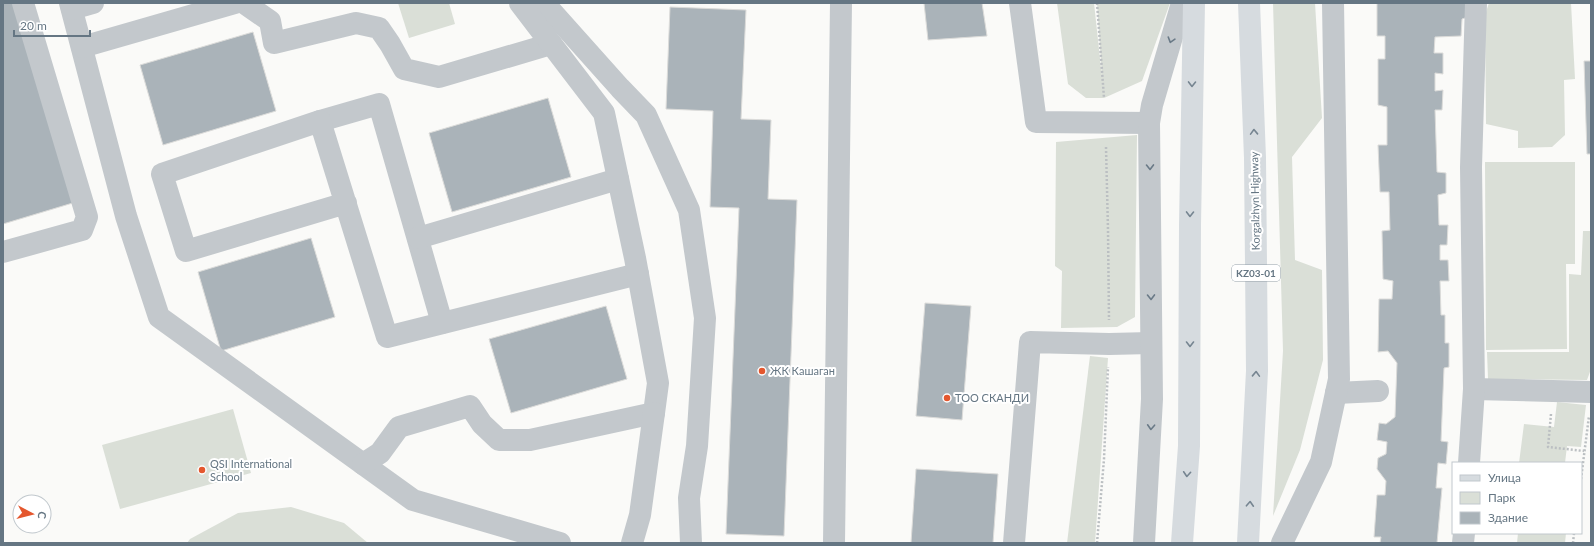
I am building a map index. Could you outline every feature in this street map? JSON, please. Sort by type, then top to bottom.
[{"type":"main road","points":[[1182,543],[1189,446],[1190,233],[1194,3]]},
{"type":"main road","name":"Korgalzhyn Highway","points":[[1248,543],[1257,372],[1255,158],[1249,3]]},
{"type":"street","points":[[3,252],[82,230],[86,217],[23,3]]},
{"type":"street","points":[[93,3],[71,6],[126,216],[160,318],[413,500],[560,543]]},
{"type":"street","points":[[82,47],[235,3]]},
{"type":"street","points":[[244,3],[270,21],[274,43],[356,23],[379,28],[404,69],[439,77],[551,44]]},
{"type":"street","points":[[520,3],[604,113],[638,274],[658,383],[640,515],[632,543]]},
{"type":"street","points":[[544,3],[646,115],[689,210],[705,318],[697,446],[689,498],[691,543]]},
{"type":"street","points":[[834,543],[841,3]]},
{"type":"street","points":[[1020,3],[1036,122],[1149,123]]},
{"type":"street","points":[[1144,543],[1152,399],[1149,123],[1152,105],[1182,3]]},
{"type":"street","points":[[1282,543],[1321,462],[1339,379],[1333,3]]},
{"type":"street","points":[[1469,462],[1474,389],[1471,167],[1476,3]]},
{"type":"street","points":[[346,203],[186,250],[162,174],[320,121],[379,104],[442,323]]},
{"type":"street","points":[[320,121],[387,337],[638,274]]},
{"type":"street","points":[[418,238],[618,179]]},
{"type":"street","points":[[1014,543],[1030,342],[1109,344],[1151,343]]},
{"type":"street","points":[[1474,389],[1553,391],[1590,402]]},
{"type":"street","points":[[1336,393],[1378,391]]},
{"type":"street","points":[[363,464],[380,453],[399,427],[470,406],[482,424],[499,440],[530,440],[654,413]]},
{"type":"path","points":[[1097,3],[1105,123]]},
{"type":"path","points":[[1553,391],[1548,447],[1584,451]]},
{"type":"path","points":[[1582,470],[1590,402]]},
{"type":"green space","points":[[398,3],[449,3],[455,24],[409,38]]},
{"type":"green space","points":[[1057,3],[1094,3],[1102,77],[1097,3],[1170,3],[1142,81],[1104,98],[1086,98],[1068,84]]},
{"type":"green space","points":[[1273,3],[1315,3],[1322,118],[1292,157],[1295,260],[1322,270],[1323,360],[1300,450],[1273,516],[1283,351]]},
{"type":"green space","points":[[1489,3],[1571,3],[1575,79],[1564,80],[1565,135],[1552,147],[1518,148],[1518,131],[1486,124],[1485,15]]},
{"type":"green space","points":[[1137,135],[1135,317],[1117,327],[1061,328],[1062,271],[1055,266],[1056,142]]},
{"type":"green space","points":[[1485,162],[1575,162],[1575,264],[1566,264],[1567,349],[1486,350]]},
{"type":"green space","points":[[1583,231],[1591,231],[1591,369],[1587,380],[1488,379],[1487,352],[1569,352],[1569,274],[1581,275]]},
{"type":"green space","points":[[1090,356],[1108,358],[1095,543],[1067,543]]},
{"type":"green space","points":[[1557,402],[1586,405],[1581,447],[1567,446],[1565,462],[1519,462],[1524,424],[1554,427]]},
{"type":"green space","points":[[233,409],[251,473],[120,509],[102,445]]},
{"type":"green space","points":[[291,507],[344,523],[368,543],[187,543],[190,539],[238,513]]},
{"type":"green space","points":[[1518,534],[1566,534],[1565,543],[1517,543]]},
{"type":"building","points":[[3,3],[17,3],[76,202],[3,224]]},
{"type":"building","points":[[924,3],[982,3],[987,36],[928,40]]},
{"type":"building","points":[[1377,3],[1467,3],[1468,17],[1462,19],[1461,36],[1435,37],[1434,53],[1443,53],[1443,74],[1435,73],[1435,91],[1443,90],[1442,110],[1435,110],[1437,172],[1446,173],[1446,193],[1438,195],[1439,225],[1448,225],[1447,245],[1440,245],[1440,260],[1448,260],[1449,281],[1440,281],[1441,315],[1445,315],[1445,343],[1449,343],[1449,367],[1444,368],[1441,441],[1448,442],[1446,464],[1438,463],[1436,488],[1442,488],[1437,543],[1380,543],[1381,537],[1374,537],[1377,495],[1385,495],[1386,481],[1377,469],[1378,458],[1386,454],[1387,442],[1377,440],[1379,423],[1386,424],[1395,417],[1397,363],[1388,351],[1378,352],[1379,299],[1392,299],[1393,281],[1383,279],[1382,231],[1390,230],[1389,192],[1380,192],[1378,145],[1387,145],[1387,107],[1378,105],[1378,59],[1385,59],[1385,36],[1377,36]]},
{"type":"building","name":"ЖК Кашаган","points":[[670,7],[746,10],[741,119],[771,120],[768,199],[797,200],[784,536],[726,534],[739,208],[710,207],[713,111],[666,109]]},
{"type":"building","points":[[253,32],[276,111],[163,145],[140,65]]},
{"type":"building","points":[[1584,61],[1591,61],[1591,154],[1587,154]]},
{"type":"building","points":[[548,98],[571,177],[452,212],[429,133]]},
{"type":"building","points":[[311,238],[335,317],[221,351],[198,272]]},
{"type":"building","points":[[925,303],[971,306],[962,420],[916,416]]},
{"type":"building","points":[[606,306],[627,379],[511,413],[489,339]]},
{"type":"building","points":[[916,469],[998,474],[993,543],[911,543]]},
{"type":"place","name":"ЖК Кашаган","points":[[762,371]]},
{"type":"place","name":"ТОО СКАНДИ","points":[[947,398]]},
{"type":"place","name":"QSI International School","points":[[202,470]]}]
